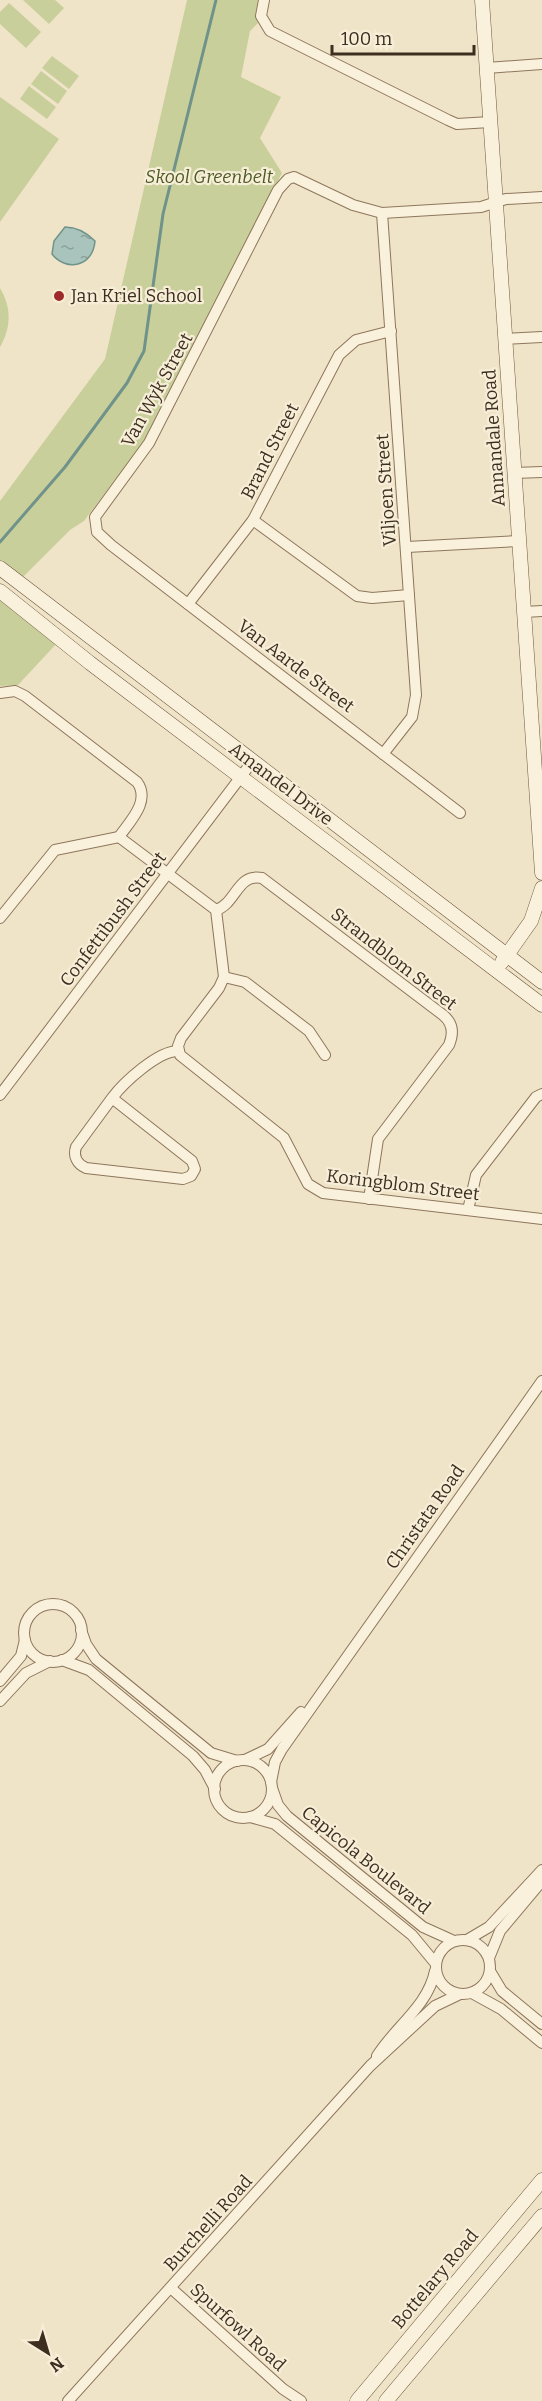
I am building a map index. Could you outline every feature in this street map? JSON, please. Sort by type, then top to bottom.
[{"type":"street","points":[[264,0],[261,16],[270,31],[448,120],[458,124],[490,122]]},
{"type":"street","name":"Annandale Road","points":[[482,0],[542,873]]},
{"type":"street","points":[[487,68],[542,64]]},
{"type":"street","name":"Van Wyk Street","points":[[111,545],[97,532],[95,516],[149,443],[278,190],[288,178],[301,180],[353,205],[382,213]]},
{"type":"street","points":[[382,213],[481,207],[542,197]]},
{"type":"street","name":"Viljoen Street","points":[[382,213],[407,547],[415,707],[405,728],[383,754]]},
{"type":"street","name":"Brand Street","points":[[188,604],[253,520],[339,355],[356,340],[391,331]]},
{"type":"street","points":[[505,339],[542,337]]},
{"type":"street","points":[[514,473],[542,472]]},
{"type":"street","points":[[253,520],[357,596],[372,598],[409,595]]},
{"type":"street","points":[[407,547],[519,541]]},
{"type":"street","name":"Van Aarde Street","points":[[111,545],[460,813]]},
{"type":"street","name":"Amandel Drive","points":[[0,568],[542,982]]},
{"type":"street","name":"Amandel Drive","points":[[0,591],[90,663],[542,1005]]},
{"type":"street","points":[[524,612],[542,611]]},
{"type":"street","points":[[0,693],[15,691],[25,696],[134,779],[142,790],[142,802],[119,837],[55,850],[0,918]]},
{"type":"street","name":"Confettibush Street","points":[[0,1095],[252,762]]},
{"type":"street","points":[[112,1098],[192,1161],[195,1169],[191,1176],[183,1179],[90,1169],[80,1164],[75,1155],[76,1147],[112,1098],[129,1080],[164,1054],[178,1051],[181,1038],[219,988],[224,977],[216,910],[170,873],[119,837]]},
{"type":"street","name":"Strandblom Street","points":[[216,910],[222,908],[245,880],[253,877],[262,878],[443,1015],[450,1023],[453,1032],[449,1045],[378,1139],[369,1199]]},
{"type":"street","points":[[496,970],[531,921],[542,888]]},
{"type":"street","points":[[224,977],[245,982],[309,1031],[325,1055]]},
{"type":"street","name":"Koringblom Street","points":[[178,1051],[185,1062],[284,1138],[312,1188],[323,1193],[542,1219]]},
{"type":"street","points":[[468,1210],[476,1175],[536,1097],[542,1094]]},
{"type":"street","name":"Christata Road","points":[[272,1785],[278,1755],[542,1381]]},
{"type":"street","points":[[0,1681],[21,1656],[27,1619],[44,1605],[59,1604],[72,1611],[86,1644],[96,1659],[211,1753],[261,1766],[272,1785],[266,1806],[250,1816],[238,1817],[226,1812],[218,1802],[205,1770],[193,1756],[89,1670],[62,1660],[50,1661],[26,1673],[0,1701]]},
{"type":"street","points":[[62,1660],[78,1646],[81,1630]]},
{"type":"street","points":[[25,1640],[32,1653],[50,1661]]},
{"type":"street","name":"Christata Road","points":[[240,1760],[256,1756],[273,1744],[334,1674]]},
{"type":"street","points":[[214,1789],[221,1771],[240,1760]]},
{"type":"street","name":"Capicola Boulevard","points":[[272,1785],[279,1805],[287,1816],[423,1927],[454,1941]]},
{"type":"street","name":"Capicola Boulevard","points":[[250,1816],[262,1818],[277,1825],[412,1935],[436,1967]]},
{"type":"street","points":[[466,1940],[489,1926],[542,1870]]},
{"type":"street","points":[[472,1993],[486,1982],[490,1971],[489,1958],[500,1931],[542,1881]]},
{"type":"street","points":[[489,1958],[478,1944],[466,1940],[454,1941],[444,1947],[436,1967],[443,1986],[459,1994],[472,1993],[501,2009],[542,2043]]},
{"type":"street","name":"Burchelli Road","points":[[370,2066],[398,2026],[426,1998],[436,1967]]},
{"type":"street","points":[[490,1971],[502,1991],[542,2024]]},
{"type":"street","name":"Burchelli Road","points":[[68,2401],[172,2289],[370,2066],[435,2006],[459,1994]]},
{"type":"street","name":"Bottelary Road","points":[[357,2401],[542,2180]]},
{"type":"street","points":[[386,2401],[542,2216]]},
{"type":"street","name":"Spurfowl Road","points":[[172,2289],[283,2389],[301,2401]]},
{"type":"street","points":[[347,2401],[374,2379]]},
{"type":"street","name":"Spurfowl Road","points":[[283,2389],[292,2401]]},
{"type":"green space","points":[[23,0],[55,0],[64,8],[49,24]]},
{"type":"green space","name":"Skool Greenbelt","points":[[187,0],[258,0],[256,12],[258,23],[250,31],[241,77],[281,97],[260,138],[282,173],[143,442],[84,521],[70,530],[13,587],[0,578],[0,501],[105,359]]},
{"type":"green space","points":[[9,3],[41,32],[26,48],[0,24],[0,12]]},
{"type":"green space","points":[[52,56],[79,76],[69,89],[42,68]]},
{"type":"green space","points":[[41,71],[67,91],[58,104],[31,84]]},
{"type":"green space","points":[[29,86],[56,107],[47,119],[20,99]]},
{"type":"green space","points":[[0,97],[59,139],[0,222]]},
{"type":"green space","points":[[0,288],[7,303],[9,318],[0,347]]},
{"type":"green space","points":[[0,598],[58,642],[18,685],[0,686]]},
{"type":"water","points":[[65,227],[81,231],[95,241],[89,257],[78,264],[64,263],[52,254],[54,241]]},
{"type":"waterway","points":[[0,542],[65,467],[127,383],[144,351],[163,214],[216,0]]},
{"type":"place","name":"Jan Kriel School","points":[[59,296]]}]
